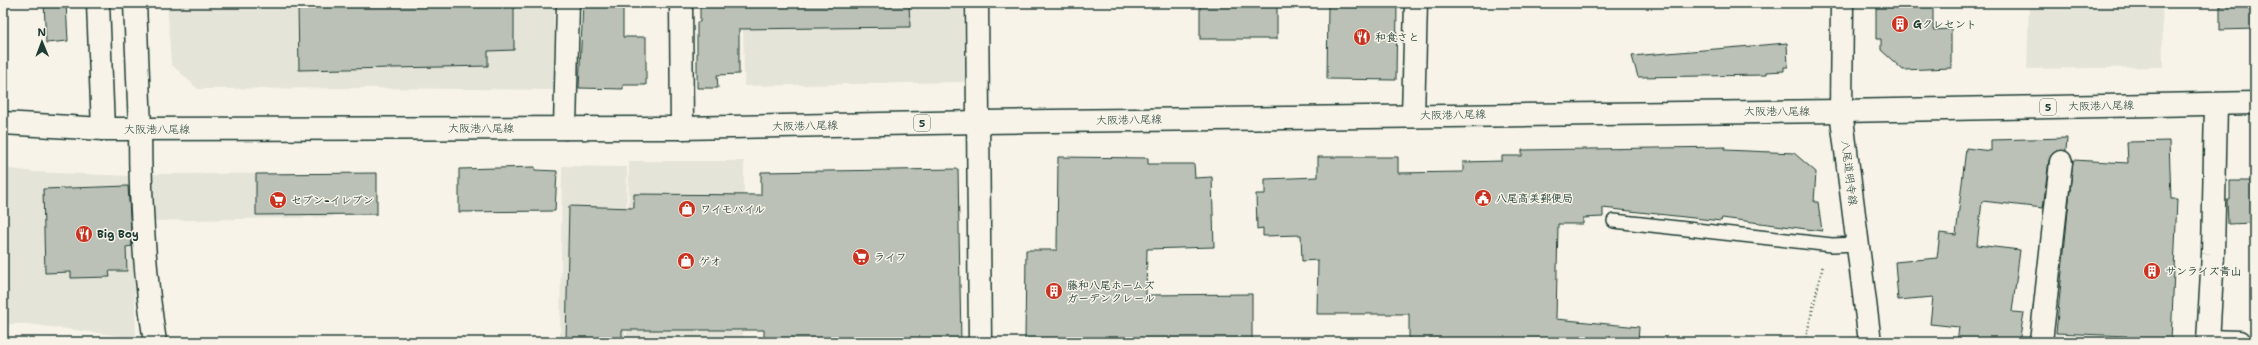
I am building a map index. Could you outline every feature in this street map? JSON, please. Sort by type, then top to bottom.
[{"type":"main road","points":[[98,3],[103,129]]},
{"type":"main road","points":[[135,3],[140,162],[149,303],[155,342]]},
{"type":"main road","points":[[565,128],[568,3]]},
{"type":"main road","points":[[681,3],[682,128]]},
{"type":"main road","points":[[977,3],[980,122],[980,342]]},
{"type":"main road","points":[[1413,116],[1416,3]]},
{"type":"main road","name":"八尾道明寺線","points":[[1842,3],[1841,111],[1870,342]]},
{"type":"main road","name":"大阪港八尾線","points":[[3,123],[103,129],[682,128],[980,122],[1841,111],[2255,103]]},
{"type":"main road","points":[[2216,104],[2213,254],[2208,342],[2239,342]]},
{"type":"main road","points":[[2041,342],[2062,162]]},
{"type":"lane","points":[[1614,221],[1825,244],[1858,244]]},
{"type":"path","points":[[1805,342],[1824,261],[1825,244]]},
{"type":"shaded area","points":[[167,3],[554,3],[554,90],[364,88],[198,89],[171,64]]},
{"type":"shaded area","points":[[743,3],[963,3],[965,82],[744,86]]},
{"type":"shaded area","points":[[2029,3],[2162,3],[2163,67],[2027,69]]},
{"type":"shaded area","points":[[629,161],[744,161],[743,342],[627,342]]},
{"type":"shaded area","points":[[562,166],[627,167],[625,342],[560,342]]},
{"type":"shaded area","points":[[3,168],[35,172],[131,176],[136,338],[28,324],[3,324]]},
{"type":"shaded area","points":[[333,173],[333,217],[153,221],[152,174]]},
{"type":"building","points":[[44,3],[66,3],[68,41],[46,43]]},
{"type":"building","points":[[298,3],[514,3],[514,50],[488,51],[488,66],[299,70]]},
{"type":"building","points":[[583,3],[623,3],[623,37],[646,37],[646,85],[623,85],[623,89],[579,88]]},
{"type":"building","points":[[909,3],[910,27],[739,29],[739,74],[717,75],[718,88],[697,88],[697,22],[700,22],[700,4]]},
{"type":"building","points":[[1200,3],[1277,3],[1277,39],[1200,39]]},
{"type":"building","points":[[1876,3],[1933,3],[1933,30],[1951,29],[1951,68],[1903,70],[1881,50],[1881,39],[1876,39]]},
{"type":"building","points":[[2220,3],[2255,3],[2255,29],[2220,30]]},
{"type":"building","points":[[1328,4],[1397,4],[1396,80],[1327,79]]},
{"type":"building","points":[[1787,43],[1788,67],[1784,67],[1784,71],[1766,72],[1766,75],[1638,77],[1632,56]]},
{"type":"building","points":[[2067,138],[2066,151],[2056,151],[2049,160],[2043,208],[1982,201],[1977,245],[2020,250],[2012,312],[2024,313],[2019,342],[1957,342],[1959,327],[1930,324],[1933,297],[1898,300],[1895,262],[1937,258],[1940,233],[1956,235],[1966,148],[1991,151],[1991,140]]},
{"type":"building","points":[[2169,141],[2171,199],[2177,199],[2171,342],[2127,342],[2127,336],[2056,333],[2073,160],[2128,163],[2127,142]]},
{"type":"building","points":[[1725,147],[1725,150],[1794,153],[1816,172],[1814,202],[1818,202],[1822,231],[1722,218],[1721,221],[1603,208],[1603,217],[1583,218],[1583,224],[1558,224],[1556,319],[1639,327],[1638,342],[1409,342],[1409,314],[1317,314],[1318,260],[1302,261],[1301,235],[1263,236],[1263,228],[1257,229],[1256,194],[1265,194],[1265,179],[1318,177],[1318,157],[1398,157],[1398,173],[1463,172],[1463,162],[1502,161],[1502,156],[1522,156],[1522,150]]},
{"type":"building","points":[[1058,157],[1148,158],[1148,164],[1194,164],[1195,178],[1212,177],[1214,247],[1147,249],[1146,295],[1252,294],[1252,342],[1025,342],[1026,250],[1057,250]]},
{"type":"building","points":[[535,167],[535,170],[557,171],[555,211],[459,212],[459,169]]},
{"type":"building","points":[[958,169],[961,342],[764,342],[764,330],[622,330],[622,342],[566,342],[569,206],[634,208],[634,194],[761,195],[761,172]]},
{"type":"building","points":[[377,173],[377,214],[256,215],[256,174]]},
{"type":"building","points":[[2230,181],[2255,181],[2255,223],[2228,224],[2227,200],[2230,200]]},
{"type":"building","points":[[128,186],[132,246],[126,247],[127,271],[109,271],[110,277],[71,278],[71,272],[45,273],[43,189]]},
{"type":"place","name":"Gクレセント","points":[[1900,24]]},
{"type":"place","name":"和食さと","points":[[1362,37]]},
{"type":"place","name":"八尾高美郵便局","points":[[1483,198]]},
{"type":"place","name":"セブン-イレブン","points":[[278,200]]},
{"type":"place","name":"ワイモバイル","points":[[687,209]]},
{"type":"place","name":"Big Boy","points":[[84,234]]},
{"type":"place","name":"ライフ","points":[[861,257]]},
{"type":"place","name":"ゲオ","points":[[686,261]]},
{"type":"place","name":"サンライズ青山","points":[[2152,271]]},
{"type":"place","name":"藤和八尾ホームズ ガーデンクレール","points":[[1054,291]]}]
